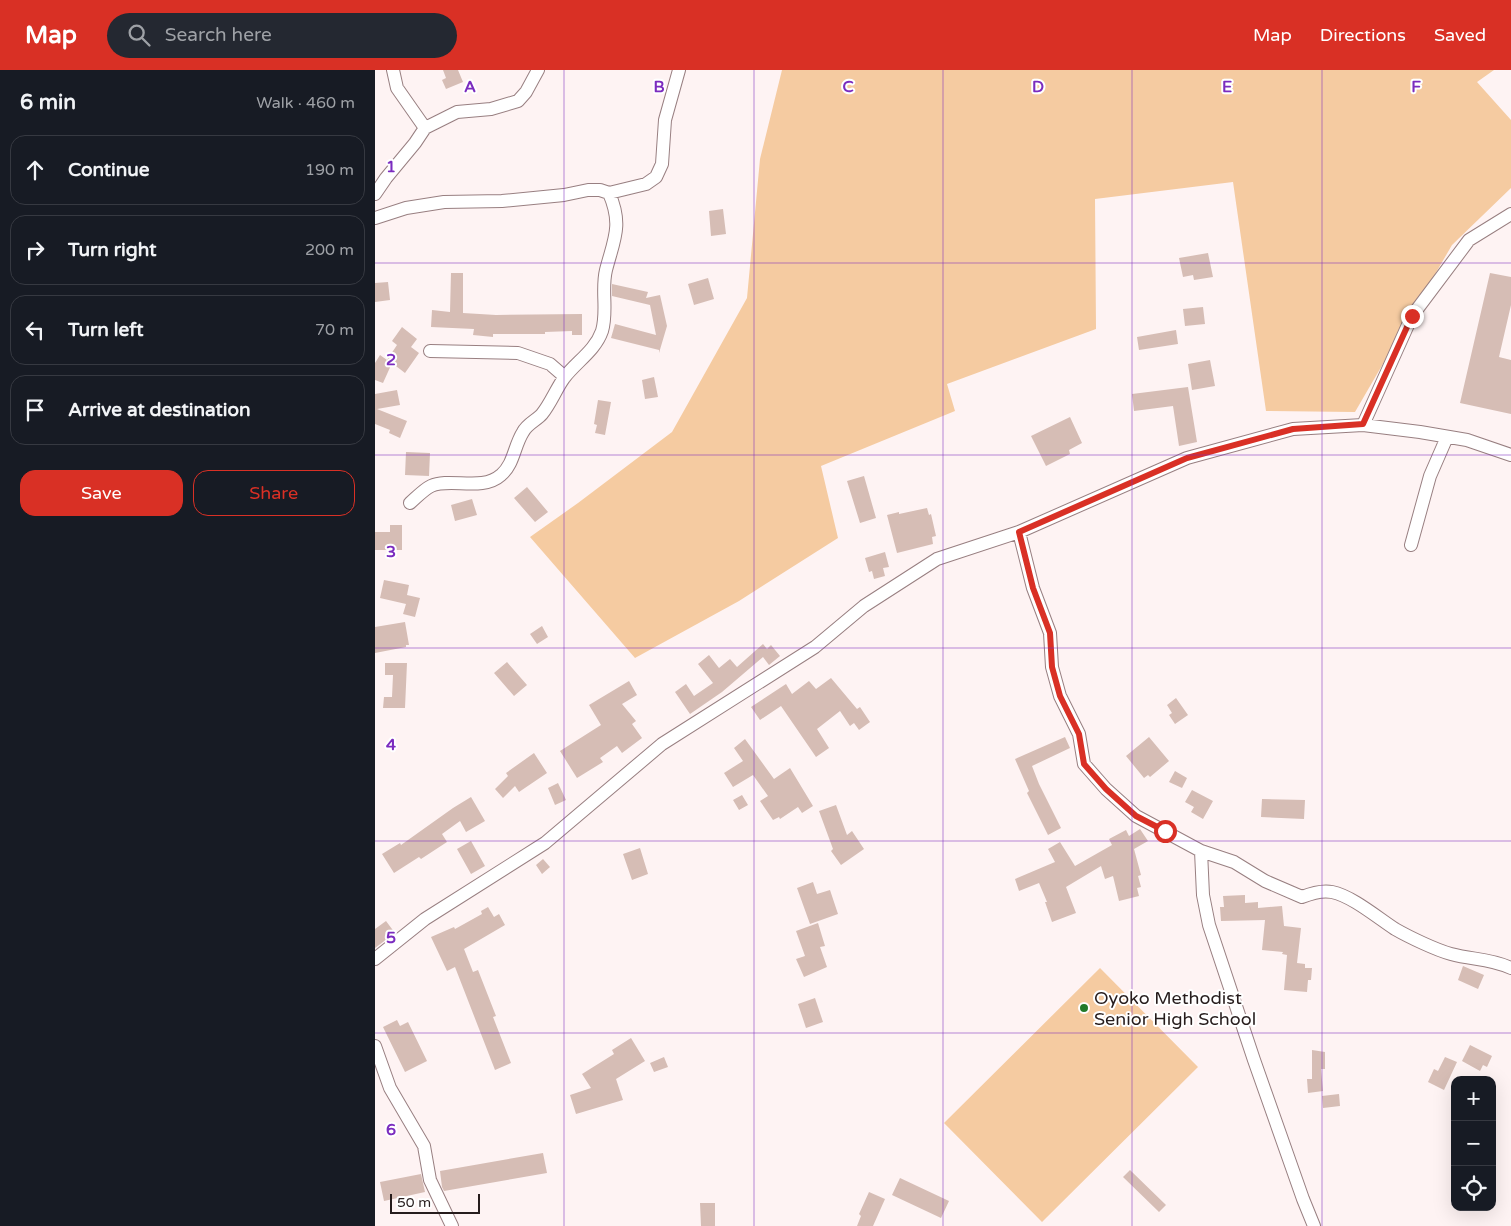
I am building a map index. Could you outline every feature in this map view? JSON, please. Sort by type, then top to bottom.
[{"type":"street","points":[[393,70],[397,88],[425,128]]},
{"type":"street","points":[[375,194],[415,144],[425,128],[457,112],[491,110],[518,101],[526,92],[538,70]]},
{"type":"street","points":[[375,218],[406,208],[445,202],[564,195],[589,190],[600,190],[609,193],[646,184],[657,177],[662,164],[665,120],[679,70]]},
{"type":"street","points":[[410,503],[431,486],[485,483],[501,476],[512,461],[524,430],[543,414],[565,377],[596,342],[602,332],[606,313],[605,273],[616,235],[617,222],[614,205],[609,193]]},
{"type":"street","points":[[1363,424],[1412,316],[1469,240],[1511,214]]},
{"type":"street","points":[[431,351],[518,353],[550,364],[565,377]]},
{"type":"street","points":[[375,958],[425,919],[545,843],[662,744],[815,647],[864,606],[937,559],[1019,532],[1187,458],[1293,429],[1363,424],[1467,440],[1511,455]]},
{"type":"street","points":[[1411,545],[1430,476],[1447,437]]},
{"type":"street","points":[[1019,532],[1033,588],[1050,633],[1052,667],[1060,696],[1079,734],[1084,764],[1106,789],[1136,816],[1201,851],[1234,862],[1265,881],[1302,896],[1317,892],[1332,892],[1344,897],[1396,930],[1450,954],[1500,963],[1511,968]]},
{"type":"street","points":[[1201,851],[1203,895],[1209,924],[1264,1088],[1314,1226]]},
{"type":"street","points":[[375,1046],[390,1088],[424,1146],[430,1180],[452,1226]]},
{"type":"shaded area","points":[[782,70],[1494,70],[1477,82],[1511,120],[1511,188],[1452,245],[1355,412],[1266,411],[1233,182],[1095,199],[1096,329],[947,384],[955,411],[821,466],[838,538],[739,601],[635,658],[530,537],[672,432],[747,298],[760,159]]},
{"type":"shaded area","points":[[1100,968],[1198,1067],[1042,1222],[944,1123]]},
{"type":"building","points":[[443,70],[458,70],[463,82],[446,89],[442,80],[446,78]]},
{"type":"building","points":[[723,209],[726,234],[711,236],[709,211]]},
{"type":"building","points":[[1208,253],[1213,277],[1194,280],[1193,275],[1183,277],[1179,258]]},
{"type":"building","points":[[451,273],[463,273],[463,313],[496,315],[582,314],[582,335],[572,335],[572,331],[545,332],[545,334],[493,334],[493,337],[473,335],[474,329],[431,327],[432,310],[450,312]]},
{"type":"building","points":[[1490,273],[1511,277],[1511,305],[1499,357],[1511,360],[1511,414],[1460,403]]},
{"type":"building","points":[[708,278],[714,299],[694,305],[688,284]]},
{"type":"building","points":[[388,282],[390,300],[375,302],[375,283]]},
{"type":"building","points":[[612,284],[648,292],[646,298],[660,295],[667,326],[659,353],[659,350],[611,338],[615,324],[656,335],[650,305],[612,296]]},
{"type":"building","points":[[1203,307],[1205,324],[1185,326],[1183,309]]},
{"type":"building","points":[[402,327],[417,339],[411,347],[419,353],[405,373],[392,363],[383,383],[375,380],[375,363],[380,355],[387,360],[397,345],[392,341]]},
{"type":"building","points":[[1176,330],[1178,344],[1139,350],[1137,337]]},
{"type":"building","points":[[1210,360],[1215,386],[1192,390],[1188,364]]},
{"type":"building","points":[[654,377],[658,397],[645,399],[642,380]]},
{"type":"building","points":[[1188,387],[1197,442],[1179,446],[1173,406],[1134,411],[1132,394]]},
{"type":"building","points":[[397,390],[400,405],[377,409],[407,421],[400,438],[389,433],[390,430],[375,424],[375,394]]},
{"type":"building","points":[[598,400],[611,402],[605,435],[595,433],[597,425],[594,424]]},
{"type":"building","points":[[1070,417],[1082,443],[1069,450],[1070,454],[1046,466],[1031,436]]},
{"type":"building","points":[[406,452],[430,453],[429,476],[405,475]]},
{"type":"building","points":[[864,476],[876,518],[860,523],[847,481]]},
{"type":"building","points":[[527,487],[548,512],[535,522],[514,498]]},
{"type":"building","points":[[472,499],[477,515],[455,521],[451,505]]},
{"type":"building","points":[[927,508],[929,515],[931,514],[936,536],[932,537],[933,544],[897,553],[887,515]]},
{"type":"building","points":[[390,525],[402,525],[402,550],[375,550],[375,532],[390,532]]},
{"type":"building","points":[[885,552],[889,567],[883,568],[885,576],[874,579],[872,571],[869,572],[865,558]]},
{"type":"building","points":[[384,580],[409,585],[407,595],[420,598],[415,617],[403,614],[406,604],[380,598]]},
{"type":"building","points":[[405,622],[409,645],[375,653],[375,627]]},
{"type":"building","points":[[542,626],[548,637],[537,644],[530,634]]},
{"type":"building","points":[[763,644],[767,649],[771,645],[780,656],[769,665],[763,657],[722,692],[690,714],[675,692],[686,684],[694,696],[713,683],[698,664],[709,655],[719,668],[730,659],[737,667]]},
{"type":"building","points":[[507,662],[527,685],[514,696],[494,673]]},
{"type":"building","points":[[385,663],[407,663],[405,708],[383,708],[384,697],[392,697],[393,675],[385,675]]},
{"type":"building","points":[[831,678],[857,709],[860,707],[870,722],[859,730],[854,723],[850,726],[840,711],[817,729],[829,748],[816,757],[781,706],[760,720],[751,707],[786,684],[792,694],[809,681],[816,689]]},
{"type":"building","points":[[629,681],[637,695],[622,704],[636,721],[632,724],[642,738],[622,753],[617,746],[600,758],[603,762],[577,778],[560,751],[601,725],[589,705]]},
{"type":"building","points":[[1176,698],[1188,715],[1175,724],[1169,715],[1172,713],[1167,705]]},
{"type":"building","points":[[1065,737],[1070,748],[1032,766],[1061,828],[1048,835],[1027,793],[1029,791],[1015,759]]},
{"type":"building","points":[[1149,737],[1169,761],[1150,777],[1148,775],[1144,778],[1126,756]]},
{"type":"building","points":[[745,739],[774,779],[790,768],[813,806],[802,813],[798,807],[780,819],[779,817],[773,820],[760,801],[768,796],[753,775],[733,787],[724,773],[743,761],[734,748]]},
{"type":"building","points":[[534,753],[547,773],[519,792],[515,786],[503,798],[495,789],[508,776],[506,773]]},
{"type":"building","points":[[1175,771],[1187,778],[1182,788],[1169,782]]},
{"type":"building","points":[[558,783],[566,800],[555,805],[548,788]]},
{"type":"building","points":[[1192,790],[1213,801],[1203,819],[1191,812],[1194,807],[1185,802]]},
{"type":"building","points":[[742,795],[748,805],[739,810],[733,800]]},
{"type":"building","points":[[471,797],[485,821],[466,832],[460,821],[442,834],[447,842],[421,859],[419,857],[394,873],[382,854],[400,843],[401,845]]},
{"type":"building","points":[[1262,799],[1305,800],[1304,819],[1261,817]]},
{"type":"building","points":[[836,805],[847,835],[852,831],[864,849],[841,865],[831,851],[833,849],[819,811]]},
{"type":"building","points":[[1140,829],[1148,841],[1134,849],[1141,875],[1138,876],[1141,887],[1137,888],[1139,896],[1119,901],[1113,876],[1105,879],[1101,866],[1066,887],[1076,913],[1052,922],[1045,902],[1047,902],[1039,883],[1019,891],[1015,879],[1055,862],[1048,849],[1060,842],[1075,866],[1112,845],[1109,839],[1126,830],[1129,836]]},
{"type":"building","points":[[471,841],[485,866],[471,874],[457,849]]},
{"type":"building","points":[[640,848],[648,874],[632,880],[623,854]]},
{"type":"building","points":[[543,859],[550,867],[542,874],[536,865]]},
{"type":"building","points":[[813,882],[817,894],[830,890],[838,914],[810,924],[797,888]]},
{"type":"building","points":[[1245,895],[1245,903],[1258,902],[1258,908],[1282,906],[1284,926],[1301,928],[1297,963],[1305,964],[1305,968],[1312,968],[1307,992],[1284,990],[1287,955],[1282,954],[1283,952],[1262,950],[1265,920],[1221,921],[1220,907],[1224,907],[1223,896]]},
{"type":"building","points":[[488,907],[494,917],[499,914],[505,925],[464,949],[473,972],[478,970],[496,1016],[493,1017],[511,1063],[495,1070],[455,967],[447,971],[431,937],[454,927],[455,929],[482,914],[481,911]]},
{"type":"building","points":[[386,921],[395,933],[375,948],[375,929]]},
{"type":"building","points":[[818,923],[825,946],[820,947],[827,967],[804,977],[796,959],[805,956],[796,931]]},
{"type":"building","points":[[1463,966],[1484,975],[1478,989],[1458,980]]},
{"type":"building","points":[[815,998],[823,1022],[806,1028],[798,1004]]},
{"type":"building","points":[[397,1020],[400,1026],[408,1022],[427,1061],[405,1072],[383,1027]]},
{"type":"building","points":[[631,1038],[645,1061],[616,1079],[623,1100],[576,1114],[570,1095],[591,1088],[582,1074],[614,1054],[612,1050]]},
{"type":"building","points":[[1470,1045],[1492,1056],[1487,1067],[1483,1065],[1480,1071],[1462,1061]]},
{"type":"building","points":[[1312,1050],[1325,1052],[1325,1069],[1321,1069],[1323,1091],[1308,1093],[1307,1079],[1312,1079]]},
{"type":"building","points":[[664,1057],[668,1067],[654,1072],[650,1063]]},
{"type":"building","points":[[1445,1057],[1457,1062],[1444,1090],[1428,1082],[1434,1069],[1438,1071]]},
{"type":"building","points":[[1339,1094],[1340,1106],[1323,1108],[1322,1096]]},
{"type":"building","points":[[543,1153],[547,1173],[444,1191],[442,1187],[440,1171]]},
{"type":"building","points":[[1130,1170],[1166,1205],[1159,1212],[1123,1177]]},
{"type":"building","points":[[421,1174],[425,1192],[384,1201],[380,1182]]},
{"type":"building","points":[[900,1178],[949,1201],[941,1218],[892,1195]]},
{"type":"building","points":[[869,1192],[885,1199],[873,1226],[857,1226],[861,1216],[859,1214]]},
{"type":"building","points":[[700,1203],[715,1203],[715,1226],[701,1226]]},
{"type":"place","name":"Oyoko Methodist Senior High School","points":[[1084,1008]]},
{"type":"route","points":[[1165,831],[1136,816],[1106,789],[1084,764],[1079,734],[1060,696],[1052,667],[1050,633],[1033,588],[1019,532],[1187,458],[1293,429],[1363,424],[1412,316]]}]
